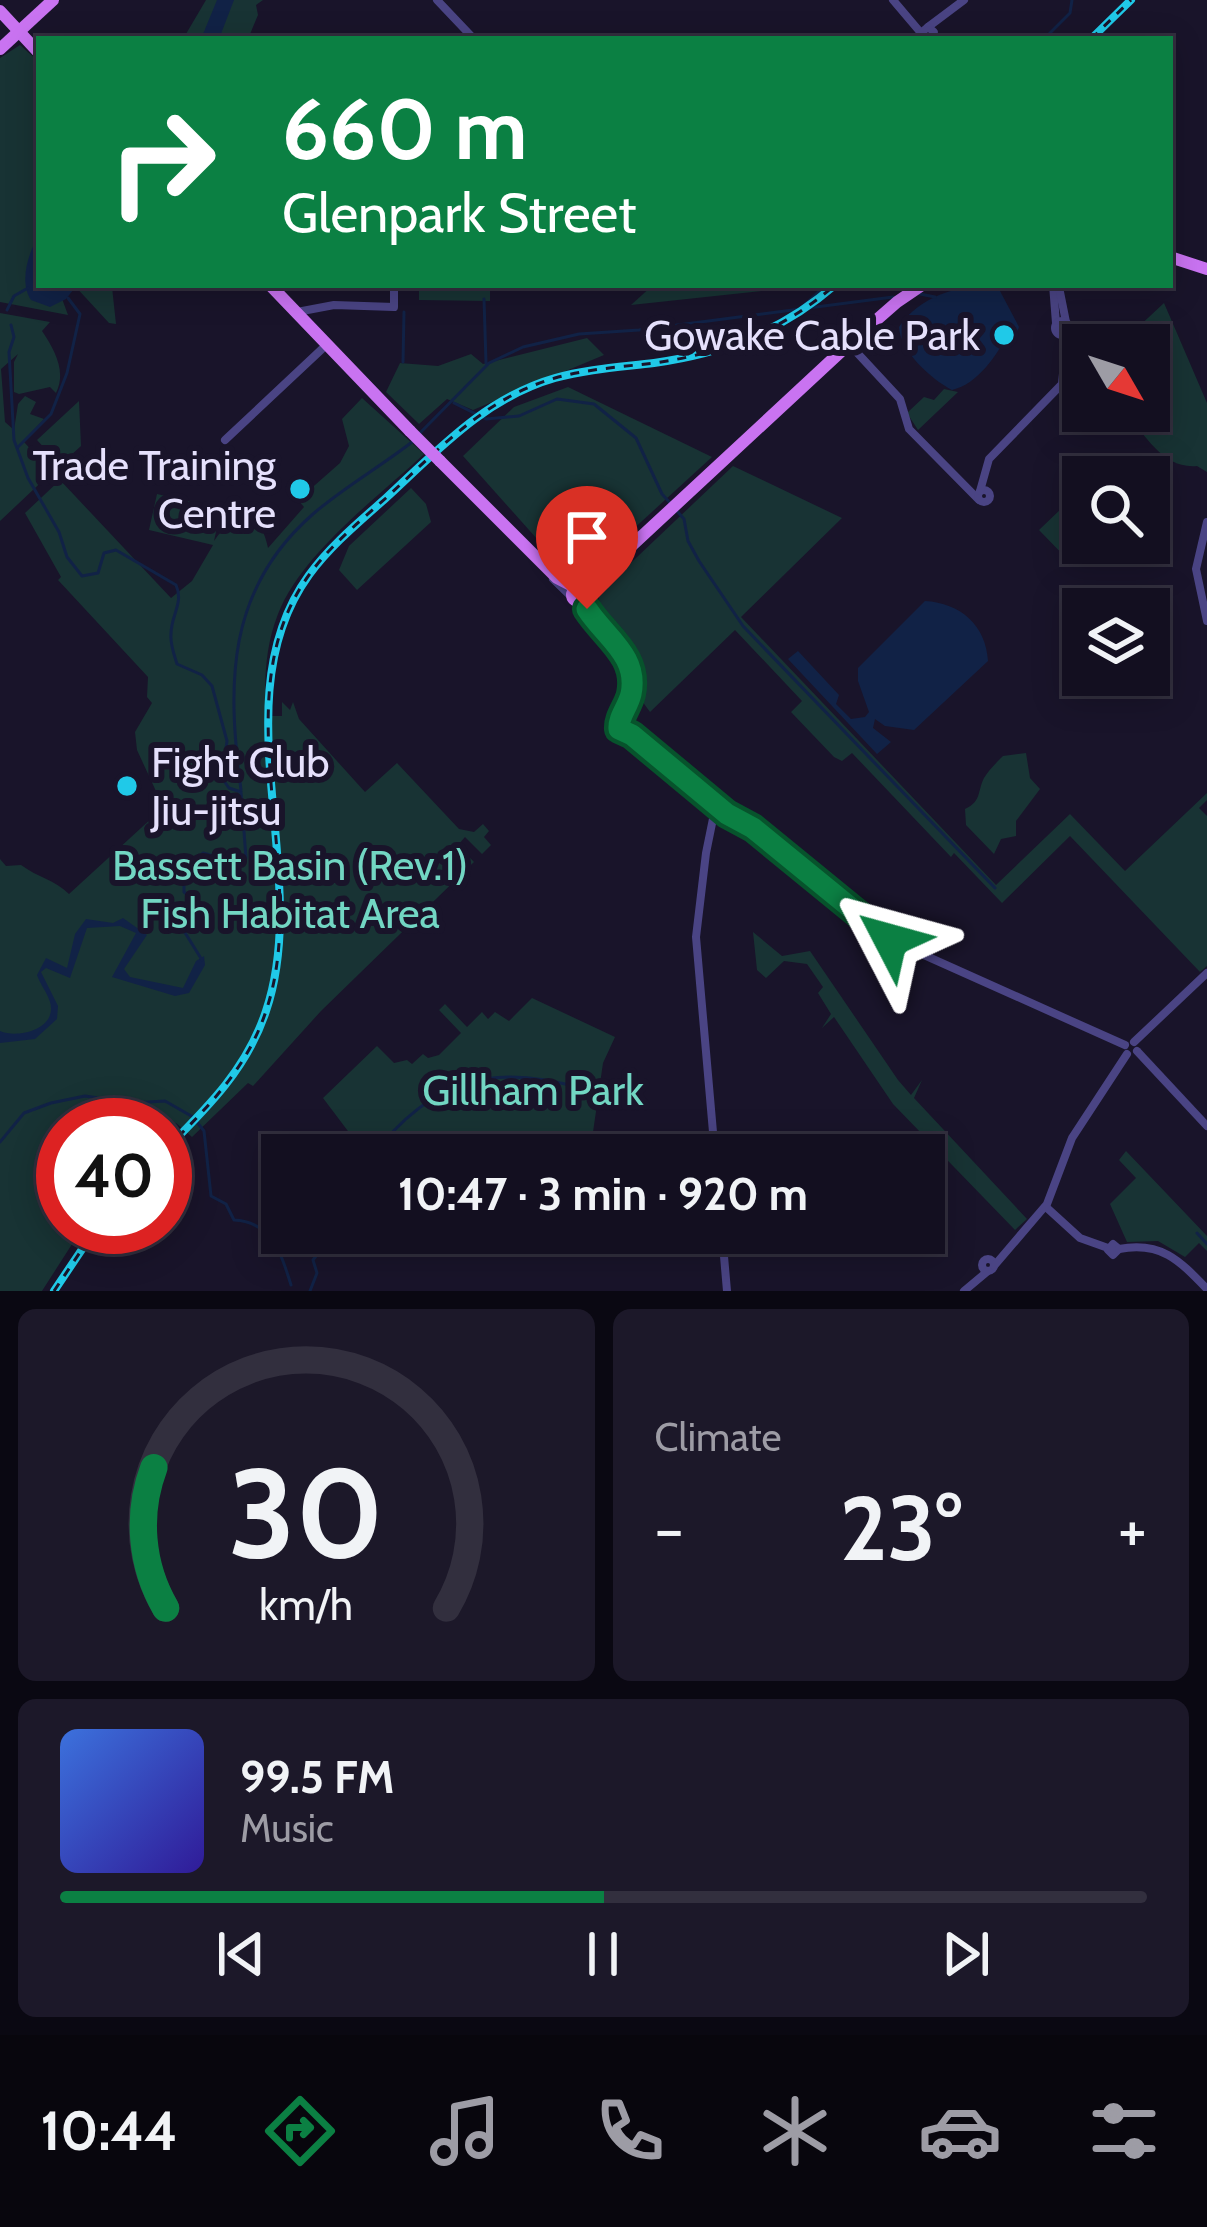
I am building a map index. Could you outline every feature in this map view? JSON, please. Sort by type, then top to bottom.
[{"type":"main road","points":[[0,49],[53,0]]},
{"type":"main road","points":[[0,7],[36,49]]},
{"type":"main road","points":[[1173,258],[1207,269]]},
{"type":"main road","points":[[269,288],[579,594]]},
{"type":"main road","points":[[579,594],[849,344],[918,288]]},
{"type":"main road","points":[[504,525],[550,577],[579,594]]},
{"type":"street","points":[[437,0],[471,36]]},
{"type":"street","points":[[893,0],[929,34],[960,1]]},
{"type":"street","points":[[296,315],[314,303],[394,307],[394,288]]},
{"type":"street","points":[[849,344],[899,398],[909,429],[968,490],[982,491],[984,469],[996,450],[1063,384],[1066,370],[1056,288]]},
{"type":"street","points":[[296,315],[334,305]]},
{"type":"street","points":[[225,440],[325,346]]},
{"type":"street","points":[[1207,522],[1196,569],[1207,621]]},
{"type":"street","points":[[550,577],[621,648],[632,690],[625,723]]},
{"type":"street","points":[[579,594],[594,620]]},
{"type":"street","points":[[579,594],[633,661],[639,690],[625,723]]},
{"type":"street","points":[[625,723],[713,800],[890,940],[1131,1048],[1207,1126]]},
{"type":"street","points":[[706,853],[713,800]]},
{"type":"street","points":[[713,800],[696,937],[713,1134]]},
{"type":"street","points":[[964,1291],[1046,1207],[1072,1138],[1131,1048],[1207,973]]},
{"type":"street","points":[[1046,1207],[1080,1238],[1113,1248],[1143,1245],[1165,1251],[1207,1289]]},
{"type":"street","points":[[724,1254],[727,1291]]},
{"type":"green space","points":[[206,0],[263,0],[256,5],[258,15],[249,36],[185,36]]},
{"type":"green space","points":[[20,45],[36,59],[36,288],[58,288],[68,315],[0,302],[0,58]]},
{"type":"green space","points":[[77,288],[112,288],[116,324],[109,323]]},
{"type":"green space","points":[[419,288],[490,288],[490,301],[419,300]]},
{"type":"green space","points":[[650,288],[789,288],[631,305]]},
{"type":"green space","points":[[1164,303],[1207,403],[1207,472],[1170,460],[1142,432],[1170,432],[1170,324],[1142,324]]},
{"type":"green space","points":[[0,313],[50,322],[42,331],[55,353],[60,377],[56,393],[50,387],[19,394],[14,392],[18,354],[1,369],[5,422],[14,430],[18,404],[25,396],[36,402],[30,414],[44,419],[23,441],[52,472],[0,521]]},
{"type":"green space","points":[[587,338],[604,355],[473,410],[447,399],[419,424],[386,392],[400,363],[438,366],[471,354],[483,364]]},
{"type":"green space","points":[[568,387],[712,457],[582,576],[571,577],[463,456],[514,407]]},
{"type":"green space","points":[[944,389],[958,392],[918,430],[907,413],[924,397],[934,400]]},
{"type":"green space","name":"Bassett Basin (Rev.1) Fish Habitat Area","points":[[362,398],[424,454],[322,548],[289,591],[268,652],[266,716],[282,716],[282,702],[290,710],[293,702],[299,719],[365,792],[397,763],[459,829],[474,832],[483,824],[489,831],[484,837],[491,845],[482,854],[465,837],[458,845],[474,862],[321,1011],[253,1086],[248,1083],[192,1137],[192,1098],[36,1098],[36,1254],[66,1254],[42,1291],[0,1291],[0,859],[6,866],[21,865],[69,894],[153,817],[161,802],[137,750],[135,732],[152,703],[147,697],[148,677],[58,580],[61,577],[25,513],[60,480],[171,598],[192,581],[213,545],[149,530],[157,494],[221,509],[214,541],[231,522],[246,516],[253,519],[268,548],[304,507],[298,500],[340,463],[349,446],[342,419]]},
{"type":"green space","points":[[79,401],[81,446],[60,465],[37,440]]},
{"type":"green space","points":[[733,466],[842,518],[741,617],[996,885],[1070,814],[1125,871],[1207,793],[1199,808],[1207,816],[1207,966],[1200,972],[1070,836],[1002,903],[852,753],[842,761],[834,757],[791,712],[802,701],[735,630],[650,712],[642,701],[641,659],[629,637],[600,605],[598,594]]},
{"type":"green space","points":[[411,488],[426,504],[431,522],[357,590],[339,570],[349,546]]},
{"type":"green space","points":[[1062,508],[1062,554],[1039,530]]},
{"type":"green space","points":[[1026,753],[1030,778],[1040,789],[1016,821],[1016,836],[1001,839],[994,854],[966,825],[965,809],[977,799],[984,778],[1003,756]]},
{"type":"green space","points":[[753,932],[782,956],[810,951],[898,1080],[911,1095],[922,1080],[914,1098],[1027,1219],[1015,1230],[945,1158],[945,1134],[922,1134],[893,1104],[834,1017],[822,1028],[831,1014],[818,993],[823,987],[807,964],[784,961],[766,978],[757,970]]},
{"type":"green space","name":"Gillham Park","points":[[532,998],[615,1037],[603,1063],[593,1134],[350,1134],[323,1098],[377,1046],[394,1063],[407,1060],[412,1064],[423,1054],[428,1058],[439,1055],[461,1033],[439,1010],[445,1004],[467,1027],[482,1012],[488,1019],[495,1012],[509,1021]]},
{"type":"green space","points":[[1126,1151],[1207,1236],[1207,1251],[1199,1243],[1185,1257],[1158,1241],[1127,1242],[1110,1204],[1136,1178],[1119,1160]]},
{"type":"water","points":[[217,0],[234,0],[220,36],[202,36]]},
{"type":"water","points":[[36,242],[36,288],[75,288],[66,299],[50,307],[31,300],[25,276]]},
{"type":"water","points":[[963,288],[996,288],[1019,327],[1016,335],[1009,332],[978,375],[952,390],[918,363],[899,327],[917,308]]},
{"type":"water","points":[[925,601],[949,606],[969,618],[982,637],[988,661],[914,730],[885,726],[875,719],[873,728],[891,742],[877,754],[788,659],[798,651],[839,695],[836,704],[851,719],[865,717],[869,712],[858,668]]},
{"type":"water","points":[[123,918],[147,935],[124,969],[130,977],[183,988],[196,961],[204,956],[205,965],[189,993],[175,996],[112,977],[136,933],[120,926],[87,928],[70,978],[46,968],[41,972],[58,1006],[57,1019],[35,1039],[0,1043],[0,1031],[35,1030],[48,1019],[50,1002],[37,975],[46,958],[67,968],[75,934],[86,919],[113,923]]},
{"type":"waterway","points":[[1047,36],[1070,13],[1072,0]]},
{"type":"waterway","points":[[7,310],[14,296],[28,288]]},
{"type":"waterway","points":[[801,308],[823,288]]},
{"type":"waterway","points":[[920,294],[935,297]]},
{"type":"waterway","points":[[418,435],[489,363],[523,347],[579,334],[893,297]]},
{"type":"waterway","points":[[18,447],[51,414],[67,373],[80,314],[68,298]]},
{"type":"waterway","points":[[484,299],[486,363]]},
{"type":"waterway","points":[[403,362],[404,312]]},
{"type":"waterway","points":[[11,325],[14,440],[67,557],[82,576],[98,573],[104,553],[116,550],[176,585],[179,598],[171,638],[177,664],[202,675],[212,686],[227,741],[222,778],[229,788],[241,792],[246,858],[242,864],[203,853],[184,873],[184,892],[209,913],[184,931],[202,960]]},
{"type":"waterway","points":[[454,403],[486,419],[519,416],[557,399],[594,404],[636,438],[671,504]]},
{"type":"waterway","points":[[241,790],[235,676],[248,607],[263,574],[284,543],[313,514],[412,442]]},
{"type":"waterway","points":[[677,511],[699,561],[743,626],[995,888]]},
{"type":"waterway","points":[[391,1134],[417,1109],[465,1084],[518,1077],[580,1088]]},
{"type":"waterway","points":[[0,1142],[24,1113],[51,1103],[85,1096],[133,1103],[165,1101],[193,1117],[204,1131],[211,1196],[226,1204],[234,1220],[266,1233],[279,1251],[291,1285]]},
{"type":"waterway","points":[[1197,1233],[1207,1244]]},
{"type":"waterway","points":[[310,1291],[317,1254]]},
{"type":"railway","points":[[1094,36],[1131,0]]},
{"type":"railway","points":[[192,1122],[237,1069],[258,1032],[278,958],[280,902],[268,731],[271,676],[283,624],[317,564],[444,444],[506,398],[567,375],[680,359],[728,346],[773,327],[831,288]]},
{"type":"railway","points":[[54,1291],[79,1254]]},
{"type":"place","name":"Gowake Cable Park","points":[[1004,335]]},
{"type":"place","name":"Trade Training Centre","points":[[300,489]]},
{"type":"place","name":"Fight Club Jiu-jitsu","points":[[127,786]]},
{"type":"route","points":[[587,609],[621,648],[632,676],[626,710],[616,724],[619,729],[727,814],[753,828],[890,940]]}]
